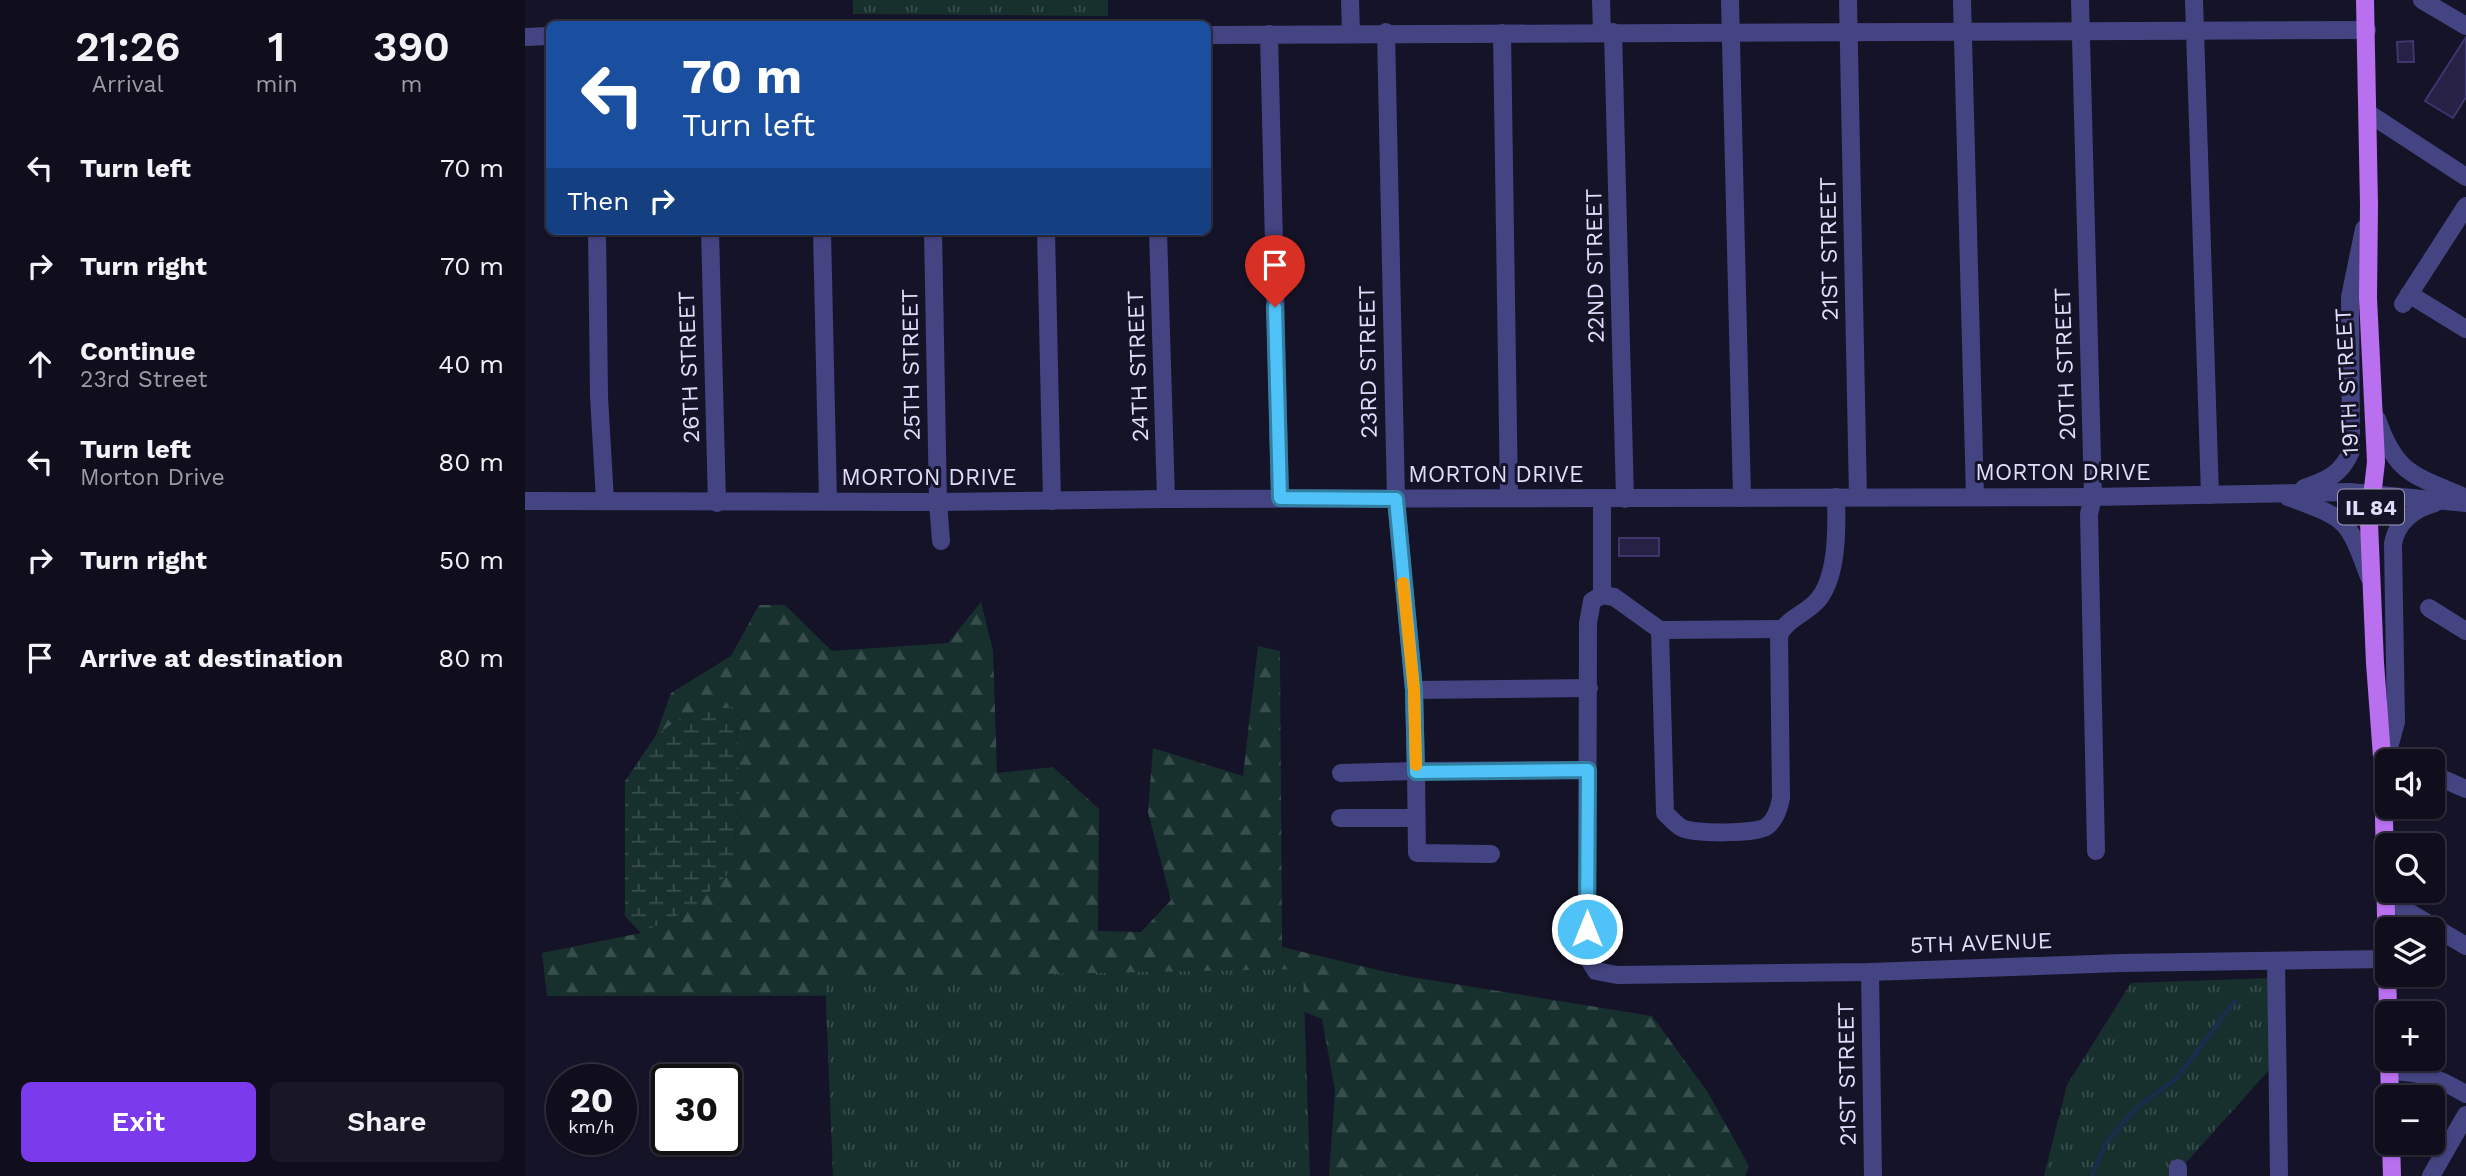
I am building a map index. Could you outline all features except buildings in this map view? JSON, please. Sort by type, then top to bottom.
[{"type":"main road","name":"19TH STREET","points":[[2365,0],[2368,298],[2376,462],[2369,523],[2382,749]]},
{"type":"main road","points":[[2391,1155],[2392,1176]]},
{"type":"street","points":[[1350,0],[1350,33]]},
{"type":"street","name":"22ND STREET","points":[[1601,0],[1608,32],[1625,499]]},
{"type":"street","points":[[1730,0],[1742,498]]},
{"type":"street","name":"21ST STREET","points":[[1848,0],[1858,497]]},
{"type":"street","points":[[1962,0],[1975,497]]},
{"type":"street","name":"20TH STREET","points":[[2080,0],[2094,497],[2089,514],[2096,851]]},
{"type":"street","points":[[2194,0],[2210,495]]},
{"type":"street","points":[[2422,0],[2466,26]]},
{"type":"street","points":[[1211,35],[1386,32],[1963,33],[2367,30]]},
{"type":"street","name":"23RD STREET","points":[[1386,32],[1396,499],[1414,690],[1417,853],[1492,853]]},
{"type":"street","points":[[1501,33],[1509,498]]},
{"type":"street","points":[[1269,34],[1280,498]]},
{"type":"street","points":[[525,37],[546,36]]},
{"type":"street","points":[[2368,113],[2466,177]]},
{"type":"street","points":[[2282,494],[2322,482],[2337,473],[2345,465],[2351,451],[2350,296],[2369,205]]},
{"type":"street","points":[[2466,206],[2406,299],[2466,329]]},
{"type":"street","points":[[597,235],[599,396],[605,501]]},
{"type":"street","name":"26TH STREET","points":[[709,235],[717,503]]},
{"type":"street","points":[[822,235],[828,501]]},
{"type":"street","name":"25TH STREET","points":[[933,235],[941,541]]},
{"type":"street","points":[[1046,235],[1052,501]]},
{"type":"street","name":"24TH STREET","points":[[1158,235],[1166,499]]},
{"type":"street","points":[[2375,414],[2385,443],[2409,473],[2466,501]]},
{"type":"street","name":"MORTON DRIVE","points":[[525,501],[717,503],[1280,498],[2094,497],[2350,492],[2466,501]]},
{"type":"street","points":[[2282,494],[2330,512],[2340,519],[2354,536],[2371,582]]},
{"type":"street","points":[[1341,773],[1588,770],[1589,610],[1592,601],[1602,595],[1614,597],[1660,630],[1781,629],[1825,593],[1833,563],[1836,497]]},
{"type":"street","points":[[1602,498],[1602,595]]},
{"type":"street","points":[[2390,749],[2396,722],[2394,537],[2403,522],[2415,510],[2447,500]]},
{"type":"street","points":[[2429,608],[2466,631]]},
{"type":"street","points":[[1660,630],[1665,813],[1683,829],[1716,832],[1757,831],[1767,826],[1779,808],[1781,629]]},
{"type":"street","points":[[1414,690],[1589,688]]},
{"type":"street","name":"5TH AVENUE","points":[[1588,770],[1587,956],[1596,971],[1617,975],[1870,972],[2121,963],[2375,959]]},
{"type":"street","points":[[2445,779],[2466,789]]},
{"type":"street","points":[[1341,818],[1416,818]]},
{"type":"street","points":[[2393,903],[2466,946]]},
{"type":"street","points":[[2276,961],[2279,1176]]},
{"type":"street","name":"21ST STREET","points":[[1870,972],[1873,1176]]},
{"type":"street","points":[[2413,1071],[2435,1077],[2466,1094]]},
{"type":"street","points":[[2431,1176],[2466,1115]]},
{"type":"green space","points":[[853,0],[1108,0],[1108,16],[853,14]]},
{"type":"green space","points":[[981,602],[993,651],[997,773],[1053,767],[1099,809],[1098,931],[1141,932],[1171,900],[1148,812],[1153,748],[1243,776],[1258,646],[1280,651],[1282,947],[1399,975],[1652,1016],[1707,1091],[1749,1166],[1745,1176],[1329,1176],[1335,1090],[1322,1019],[1262,995],[547,996],[542,953],[641,933],[733,869],[739,794],[737,706],[684,716],[656,735],[671,693],[731,656],[759,605],[785,605],[832,651],[948,643]]},
{"type":"green space","points":[[737,706],[739,794],[733,869],[692,908],[641,933],[625,916],[625,781],[656,735],[684,716]]},
{"type":"green space","points":[[1303,969],[1310,1176],[833,1176],[825,978]]},
{"type":"green space","points":[[2270,978],[2270,1069],[2174,1176],[2044,1176],[2067,1085],[2131,983]]},
{"type":"waterway","points":[[2092,1176],[2106,1143],[2136,1108],[2177,1078],[2235,1001]]},
{"type":"slow traffic","points":[[1403,583],[1414,690],[1416,765]]},
{"type":"route","points":[[1275,307],[1280,498],[1396,499],[1414,690],[1416,772],[1588,770],[1587,929]]}]
